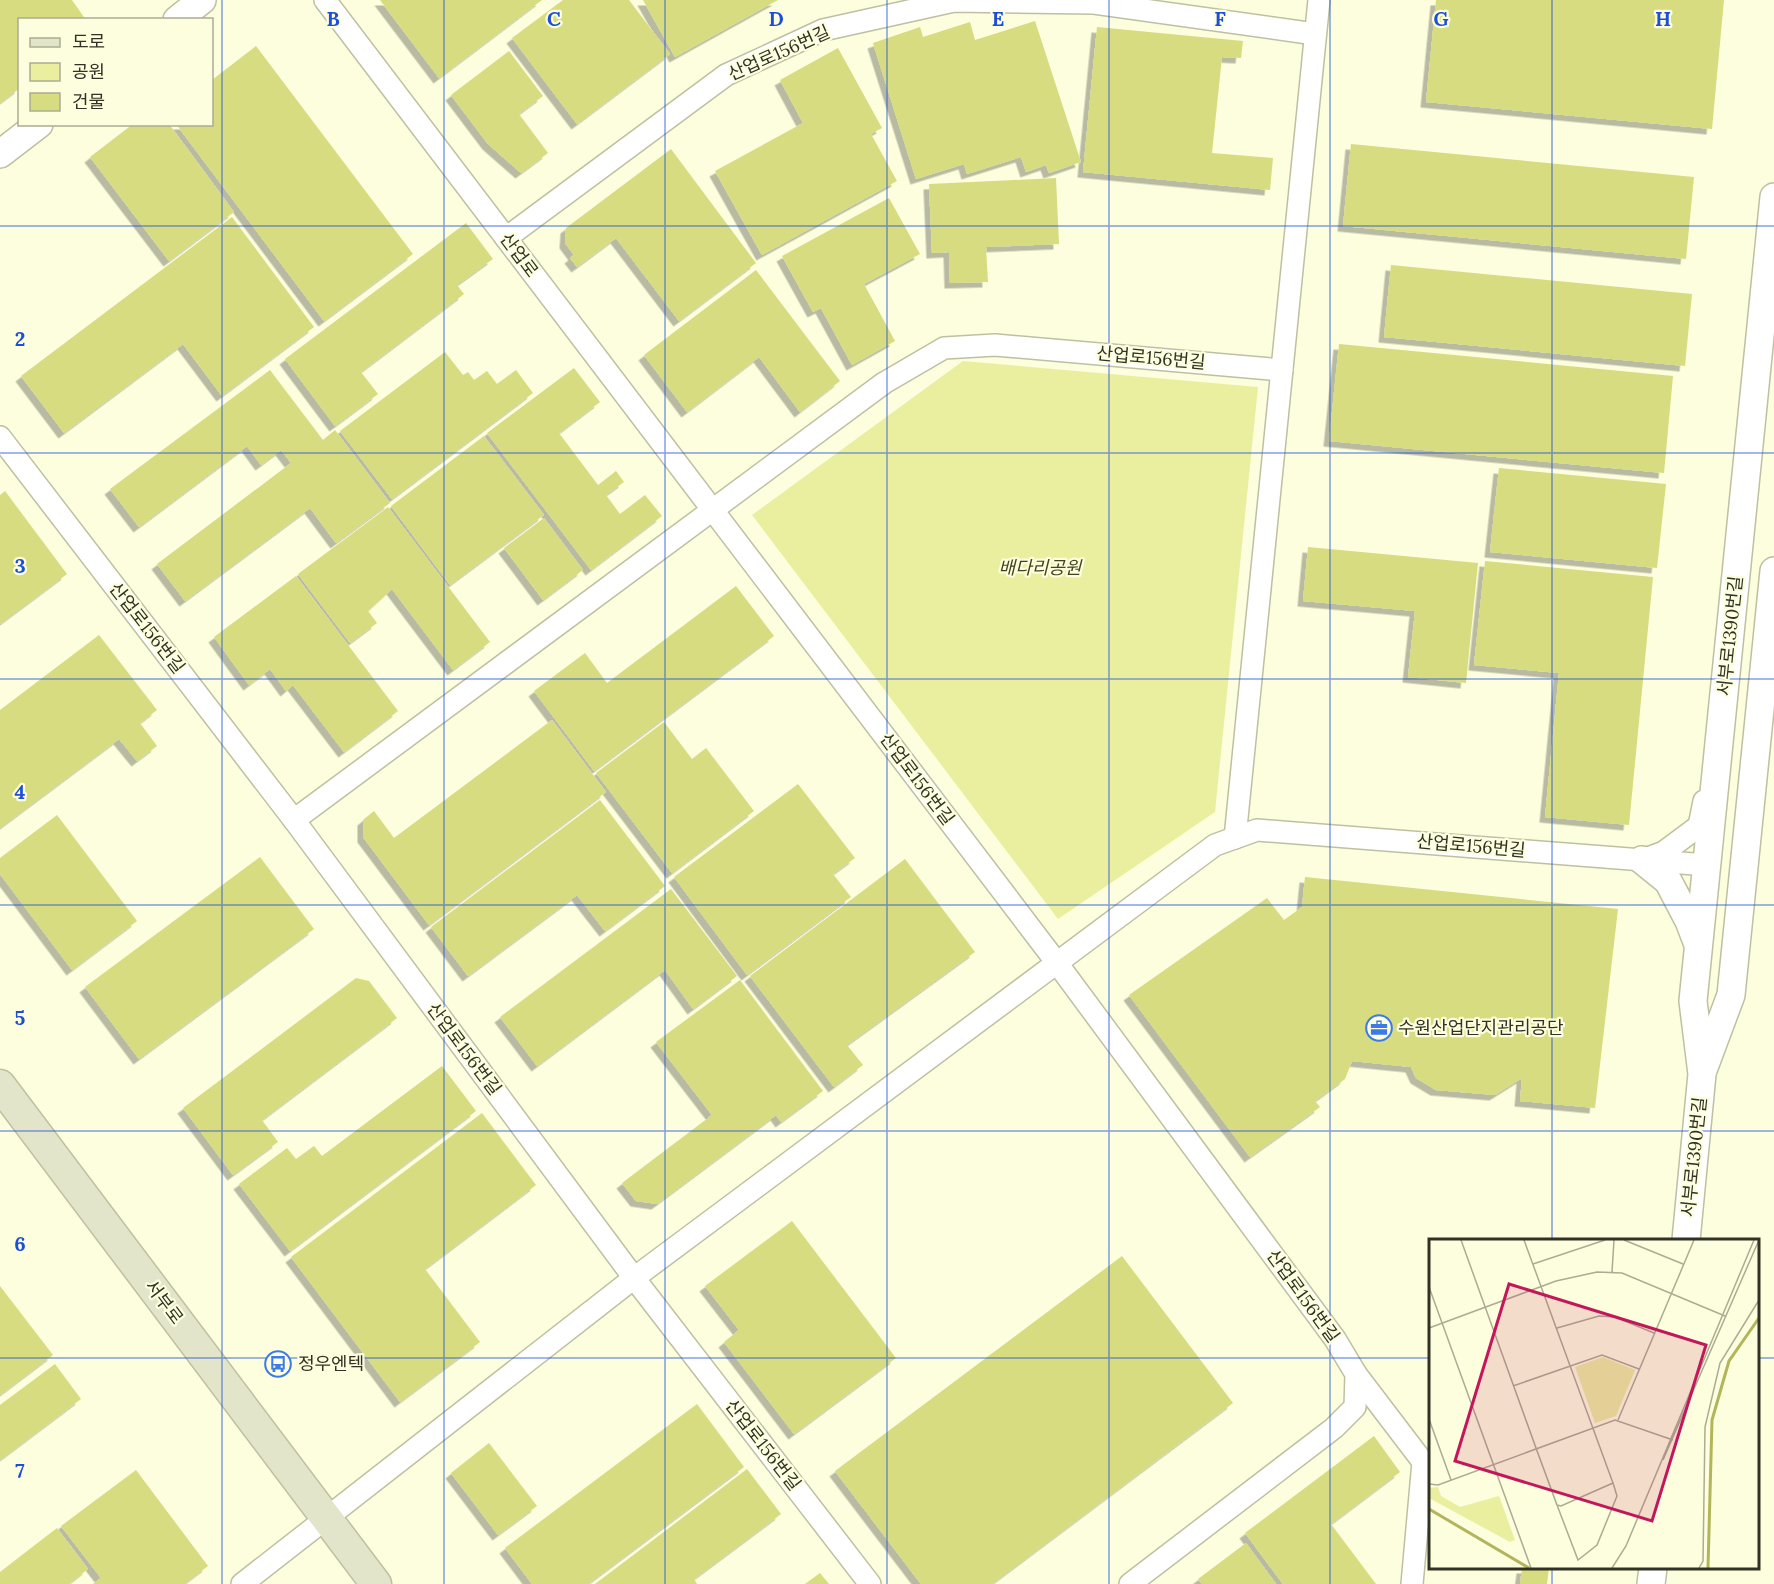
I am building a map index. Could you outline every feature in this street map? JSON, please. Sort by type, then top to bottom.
[{"type":"main road","name":"서부로","points":[[0,1085],[376,1584]]},
{"type":"street","points":[[179,18],[201,0]]},
{"type":"street","name":"산업로","points":[[325,0],[713,510]]},
{"type":"street","points":[[1236,838],[1319,0]]},
{"type":"street","name":"산업로156번길","points":[[506,238],[726,75],[823,30],[954,1],[1094,3],[1315,34]]},
{"type":"street","points":[[0,154],[36,126]]},
{"type":"street","name":"서부로1390번길","points":[[1686,1239],[1702,1074],[1693,1001],[1774,197]]},
{"type":"street","name":"산업로156번길","points":[[294,820],[884,383],[944,348],[995,345],[1282,370]]},
{"type":"street","name":"산업로156번길","points":[[0,437],[294,820],[634,1278],[870,1584]]},
{"type":"street","name":"산업로156번길","points":[[713,510],[1057,963],[1328,1329],[1356,1374],[1423,1462],[1412,1584]]},
{"type":"street","name":"서부로1390번길","points":[[1702,1074],[1731,994],[1774,571]]},
{"type":"street","points":[[1642,860],[1664,852],[1698,826],[1722,720]]},
{"type":"street","name":"산업로156번길","points":[[634,1278],[1215,844],[1257,830],[1707,865]]},
{"type":"street","points":[[1642,860],[1668,881],[1699,946]]},
{"type":"street","points":[[1707,865],[1743,869]]},
{"type":"street","points":[[242,1584],[327,1520],[634,1278]]},
{"type":"street","points":[[1130,1584],[1334,1428],[1355,1407],[1356,1374]]},
{"type":"street","points":[[1652,1584],[1653,1569]]},
{"type":"green space","name":"배다리공원","points":[[963,361],[1258,387],[1215,812],[1058,919],[752,515]]},
{"type":"building","points":[[0,0],[72,0],[85,18],[18,18],[18,90],[0,103]]},
{"type":"building","points":[[380,0],[542,0],[439,78]]},
{"type":"building","points":[[563,0],[629,0],[670,54],[577,124],[512,38]]},
{"type":"building","points":[[643,0],[778,0],[675,57]]},
{"type":"building","points":[[1436,0],[1724,0],[1712,129],[1426,102]]},
{"type":"building","points":[[1035,21],[1081,162],[1049,173],[1046,165],[1026,172],[1021,157],[967,174],[964,164],[916,179],[873,43],[920,27],[923,37],[970,22],[975,40]]},
{"type":"building","points":[[1097,27],[1243,41],[1241,58],[1222,57],[1212,153],[1273,158],[1270,190],[1083,172]]},
{"type":"building","points":[[256,46],[413,254],[324,321],[178,126],[213,126],[213,79]]},
{"type":"building","points":[[838,48],[882,128],[871,134],[897,181],[762,255],[715,171],[803,123],[780,80]]},
{"type":"building","points":[[509,51],[543,96],[519,114],[548,153],[521,173],[488,144],[451,95]]},
{"type":"building","points":[[130,126],[170,126],[234,212],[169,261],[90,157]]},
{"type":"building","points":[[1351,144],[1694,177],[1686,259],[1343,226]]},
{"type":"building","points":[[671,149],[756,263],[679,321],[616,238],[577,267],[570,258],[574,255],[565,243],[566,228]]},
{"type":"building","points":[[1056,178],[1059,244],[986,247],[988,282],[950,283],[949,252],[932,253],[929,184]]},
{"type":"building","points":[[889,198],[920,254],[864,284],[895,341],[852,365],[821,308],[813,312],[782,256]]},
{"type":"building","points":[[232,217],[314,327],[222,396],[183,344],[64,433],[21,376]]},
{"type":"building","points":[[466,223],[493,259],[457,285],[464,294],[361,372],[378,394],[335,426],[285,359]]},
{"type":"building","points":[[1391,265],[1692,294],[1685,366],[1384,337]]},
{"type":"building","points":[[756,270],[840,381],[800,412],[759,357],[687,412],[644,355]]},
{"type":"building","points":[[1339,344],[1673,376],[1664,473],[1329,441]]},
{"type":"building","points":[[445,352],[463,375],[468,372],[474,380],[487,371],[497,384],[516,370],[533,393],[392,499],[340,431]]},
{"type":"building","points":[[574,368],[600,402],[559,433],[598,485],[616,471],[624,482],[606,495],[620,514],[645,495],[662,516],[591,570],[487,433]]},
{"type":"building","points":[[270,370],[323,440],[335,430],[390,503],[336,543],[310,508],[185,601],[157,564],[291,463],[281,450],[261,465],[247,446],[139,527],[110,489]]},
{"type":"building","points":[[484,436],[544,515],[450,585],[391,506]]},
{"type":"building","points":[[1499,468],[1666,484],[1657,568],[1490,552]]},
{"type":"building","points":[[5,491],[67,574],[0,624],[0,495]]},
{"type":"building","points":[[388,507],[490,642],[453,670],[392,589],[368,611],[377,623],[350,643],[298,574]]},
{"type":"building","points":[[544,518],[583,570],[543,600],[504,548]]},
{"type":"building","points":[[1308,547],[1478,563],[1466,683],[1408,677],[1415,611],[1303,601]]},
{"type":"building","points":[[1485,561],[1653,577],[1629,825],[1545,817],[1559,673],[1474,665]]},
{"type":"building","points":[[296,576],[398,711],[344,752],[293,685],[286,691],[270,669],[249,685],[214,637]]},
{"type":"building","points":[[736,586],[774,636],[594,771],[534,691],[585,653],[607,683]]},
{"type":"building","points":[[99,635],[157,710],[140,723],[157,746],[137,761],[119,739],[0,828],[0,710]]},
{"type":"building","points":[[552,720],[606,792],[429,925],[363,837],[363,820],[374,811],[394,838]]},
{"type":"building","points":[[664,722],[692,759],[706,748],[754,811],[672,873],[596,773]]},
{"type":"building","points":[[798,784],[855,858],[833,874],[851,897],[747,975],[674,877]]},
{"type":"building","points":[[600,800],[665,886],[605,931],[577,895],[468,976],[431,927]]},
{"type":"building","points":[[57,815],[137,921],[72,970],[0,874],[0,858]]},
{"type":"building","points":[[260,857],[314,929],[139,1059],[85,987]]},
{"type":"building","points":[[905,859],[975,952],[847,1045],[863,1065],[834,1087],[750,976]]},
{"type":"building","name":"수원산업단지관리공단","points":[[1305,877],[1618,909],[1595,1108],[1520,1101],[1522,1078],[1495,1095],[1436,1090],[1416,1078],[1411,1067],[1352,1061],[1345,1079],[1315,1101],[1320,1107],[1250,1157],[1129,995],[1267,898],[1284,920],[1302,907]]},
{"type":"building","points":[[671,889],[737,976],[693,1009],[665,970],[537,1066],[500,1017]]},
{"type":"building","points":[[356,978],[369,981],[397,1018],[262,1120],[278,1142],[233,1175],[183,1108]]},
{"type":"building","points":[[740,980],[823,1091],[781,1122],[776,1115],[657,1204],[636,1201],[622,1183],[712,1115],[656,1042]]},
{"type":"building","points":[[442,1066],[476,1111],[290,1251],[239,1184],[287,1148],[296,1159],[314,1146],[322,1156]]},
{"type":"building","points":[[482,1113],[536,1185],[425,1269],[480,1342],[400,1402],[291,1257]]},
{"type":"building","points":[[792,1221],[896,1358],[794,1434],[724,1342],[739,1330],[705,1286]]},
{"type":"building","points":[[1122,1256],[1233,1403],[992,1584],[921,1584],[835,1471]]},
{"type":"building","points":[[0,1286],[53,1355],[0,1395]]},
{"type":"building","points":[[55,1364],[81,1399],[0,1460],[0,1405]]},
{"type":"building","points":[[697,1404],[744,1467],[588,1584],[532,1584],[505,1548]]},
{"type":"building","points":[[1374,1436],[1400,1472],[1331,1524],[1376,1584],[1283,1584],[1245,1533]]},
{"type":"building","points":[[489,1443],[537,1506],[498,1535],[451,1473]]},
{"type":"building","points":[[747,1469],[781,1514],[694,1579],[697,1584],[595,1584]]},
{"type":"building","points":[[136,1470],[208,1566],[184,1584],[93,1584],[101,1578],[61,1526]]},
{"type":"building","points":[[57,1528],[88,1569],[69,1584],[0,1584],[0,1572]]},
{"type":"building","points":[[1246,1543],[1276,1584],[1202,1584],[1198,1579]]},
{"type":"building","points":[[1522,1569],[1549,1569],[1547,1584],[1520,1584]]},
{"type":"building","points":[[820,1573],[829,1584],[805,1584]]},
{"type":"place","name":"수원산업단지관리공단","points":[[1379,1028]]},
{"type":"place","name":"정우엔텍","points":[[278,1364]]}]
